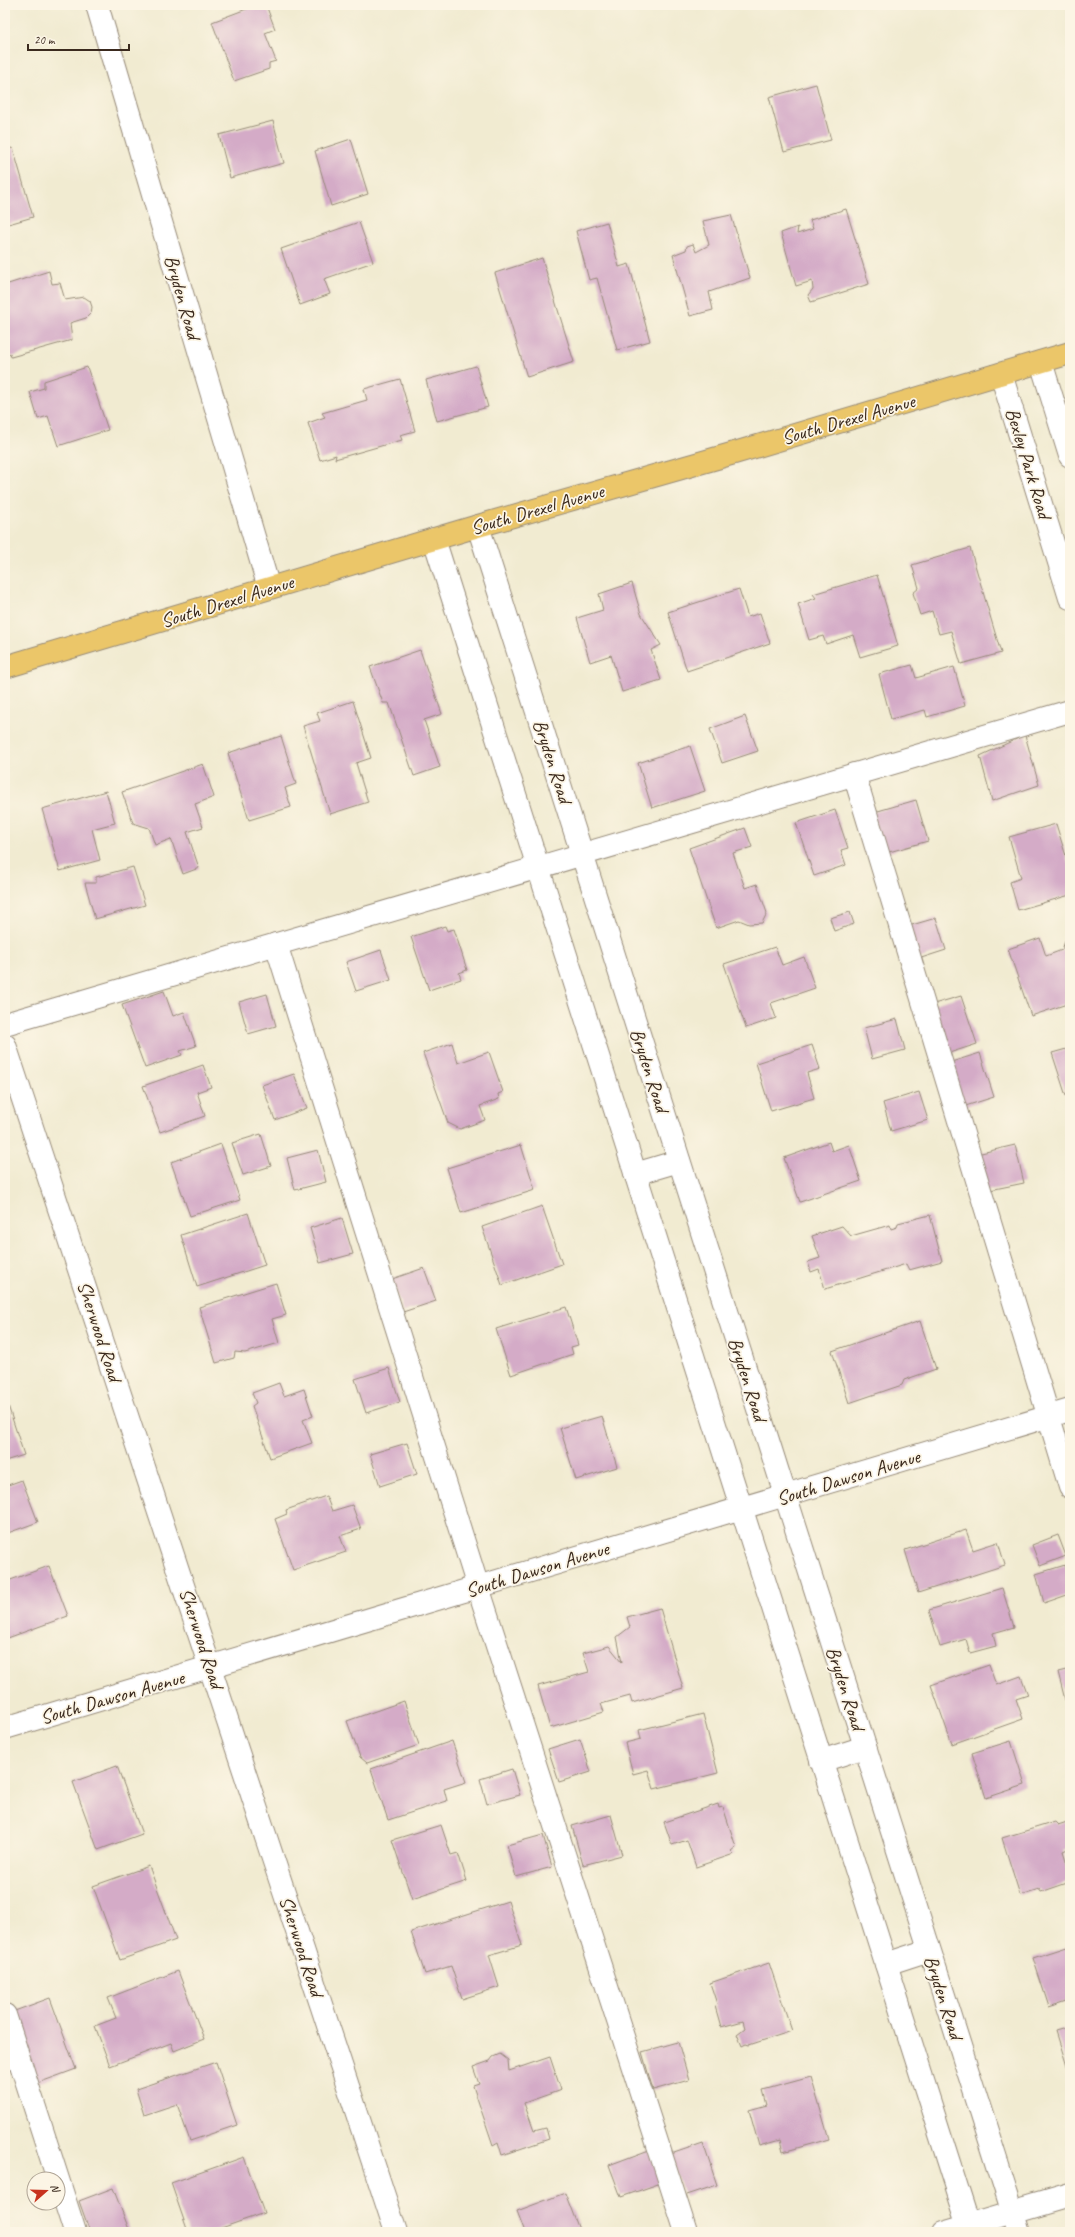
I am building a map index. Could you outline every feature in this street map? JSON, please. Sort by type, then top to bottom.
[{"type":"main road","name":"South Drexel Avenue","points":[[5,667],[478,526],[1070,353]]},
{"type":"street","name":"Bryden Road","points":[[97,5],[269,588]]},
{"type":"street","name":"Bexley Park Road","points":[[1041,362],[1070,456]]},
{"type":"street","name":"Bexley Park Road","points":[[1002,374],[1070,598]]},
{"type":"street","name":"Bryden Road","points":[[478,526],[1016,2222]]},
{"type":"street","points":[[434,539],[970,2228]]},
{"type":"street","points":[[5,1024],[1070,710]]},
{"type":"street","points":[[854,774],[1070,1487]]},
{"type":"street","points":[[276,944],[478,1587],[686,2232]]},
{"type":"street","name":"Sherwood Road","points":[[6,1053],[211,1667],[396,2232]]},
{"type":"street","points":[[635,1174],[679,1161]]},
{"type":"street","name":"South Dawson Avenue","points":[[5,1728],[1070,1410]]},
{"type":"street","points":[[821,1761],[865,1747]]},
{"type":"street","points":[[886,1964],[930,1950]]},
{"type":"street","points":[[5,2015],[75,2232]]},
{"type":"street","points":[[944,2232],[1016,2222],[1070,2195]]},
{"type":"building","points":[[257,5],[266,5],[275,29],[265,33],[276,61],[269,63],[269,69],[234,81],[212,22]]},
{"type":"building","points":[[816,84],[831,140],[784,152],[769,97]]},
{"type":"building","points":[[273,121],[284,163],[230,178],[219,135]]},
{"type":"building","points":[[351,139],[368,194],[331,206],[315,151]]},
{"type":"building","points":[[5,146],[6,149],[13,148],[33,217],[5,225]]},
{"type":"building","points":[[846,209],[869,284],[811,302],[808,295],[813,289],[812,281],[796,286],[781,233],[798,227],[797,234],[813,229],[810,220]]},
{"type":"building","points":[[731,215],[750,278],[709,292],[713,310],[690,316],[673,255],[686,250],[687,246],[693,244],[696,252],[709,245],[703,221]]},
{"type":"building","points":[[359,222],[373,262],[324,279],[330,294],[300,305],[281,249]]},
{"type":"building","points":[[607,222],[619,267],[629,264],[650,341],[617,350],[597,278],[589,280],[576,231]]},
{"type":"building","points":[[542,258],[574,362],[527,377],[495,273]]},
{"type":"building","points":[[49,271],[52,284],[60,283],[65,300],[84,297],[90,301],[92,307],[91,313],[86,318],[70,323],[72,340],[11,357],[10,354],[5,356],[5,285]]},
{"type":"building","points":[[476,366],[488,407],[437,421],[426,380]]},
{"type":"building","points":[[87,367],[108,430],[58,446],[48,416],[38,419],[30,392],[44,388],[44,381]]},
{"type":"building","points":[[400,379],[415,431],[400,435],[402,440],[335,459],[336,455],[320,460],[308,423],[325,417],[322,413],[367,400],[364,389]]},
{"type":"building","points":[[970,548],[1001,653],[961,664],[951,631],[939,634],[932,611],[920,615],[913,593],[919,588],[912,565]]},
{"type":"building","points":[[877,575],[898,646],[860,657],[853,635],[826,644],[823,636],[809,640],[798,604],[816,598],[813,594]]},
{"type":"building","points":[[632,583],[641,614],[661,645],[651,650],[661,680],[622,692],[611,655],[590,662],[577,618],[603,610],[599,594]]},
{"type":"building","points":[[739,589],[748,617],[760,613],[770,643],[687,671],[668,612]]},
{"type":"building","points":[[420,650],[442,714],[424,720],[440,767],[414,776],[389,703],[383,703],[370,667]]},
{"type":"building","points":[[912,665],[916,678],[954,667],[965,706],[927,717],[925,710],[891,719],[879,674]]},
{"type":"building","points":[[353,701],[371,758],[356,763],[368,802],[330,814],[303,726],[320,721],[317,713]]},
{"type":"building","points":[[745,716],[758,751],[722,763],[710,729]]},
{"type":"building","points":[[1025,735],[1039,785],[992,801],[980,756]]},
{"type":"building","points":[[281,736],[296,784],[285,788],[291,807],[249,820],[228,753]]},
{"type":"building","points":[[690,746],[705,791],[652,808],[638,763]]},
{"type":"building","points":[[203,764],[214,797],[195,804],[203,827],[187,832],[199,868],[183,874],[171,839],[155,845],[149,828],[133,823],[122,792]]},
{"type":"building","points":[[106,791],[115,823],[92,829],[100,860],[60,871],[42,809]]},
{"type":"building","points":[[916,800],[928,841],[882,854],[871,813]]},
{"type":"building","points":[[835,810],[848,848],[841,850],[846,865],[814,876],[796,823]]},
{"type":"building","points":[[1056,824],[1070,869],[1070,895],[1018,910],[1010,882],[1021,878],[1009,837]]},
{"type":"building","points":[[745,828],[752,847],[733,853],[745,888],[757,884],[767,913],[762,923],[749,924],[739,920],[716,928],[689,848]]},
{"type":"building","points":[[133,867],[145,905],[95,919],[85,883],[96,883],[96,877]]},
{"type":"building","points":[[850,912],[854,924],[834,931],[830,918]]},
{"type":"building","points":[[936,918],[946,950],[915,960],[905,927]]},
{"type":"building","points":[[445,926],[447,931],[454,929],[467,970],[459,973],[461,979],[429,990],[411,937]]},
{"type":"building","points":[[1070,936],[1070,1003],[1031,1016],[1008,949],[1040,938],[1046,956],[1062,950],[1066,938]]},
{"type":"building","points":[[775,947],[782,965],[804,957],[815,988],[771,1003],[776,1018],[746,1028],[724,964]]},
{"type":"building","points":[[381,950],[391,980],[356,991],[346,962]]},
{"type":"building","points":[[164,991],[173,1016],[184,1012],[196,1046],[180,1051],[182,1055],[145,1068],[122,1005]]},
{"type":"building","points":[[267,994],[276,1026],[248,1034],[239,1002]]},
{"type":"building","points":[[961,996],[977,1044],[943,1055],[927,1006]]},
{"type":"building","points":[[897,1019],[905,1050],[872,1059],[864,1028]]},
{"type":"building","points":[[452,1043],[458,1063],[489,1052],[503,1092],[498,1094],[499,1099],[480,1106],[485,1120],[460,1129],[448,1123],[423,1053]]},
{"type":"building","points":[[812,1045],[820,1069],[807,1073],[814,1098],[771,1111],[756,1063]]},
{"type":"building","points":[[1070,1048],[1070,1094],[1066,1096],[1052,1053]]},
{"type":"building","points":[[980,1053],[994,1097],[959,1108],[945,1064]]},
{"type":"building","points":[[203,1065],[211,1087],[197,1092],[205,1116],[160,1132],[143,1086]]},
{"type":"building","points":[[294,1074],[307,1108],[275,1120],[262,1085]]},
{"type":"building","points":[[919,1092],[928,1120],[891,1131],[883,1103]]},
{"type":"building","points":[[261,1134],[271,1166],[243,1175],[232,1143]]},
{"type":"building","points":[[829,1142],[832,1151],[849,1145],[861,1181],[800,1202],[784,1158]]},
{"type":"building","points":[[221,1144],[240,1200],[190,1216],[171,1162]]},
{"type":"building","points":[[521,1145],[535,1190],[461,1213],[447,1168]]},
{"type":"building","points":[[1015,1145],[1024,1183],[985,1191],[977,1154]]},
{"type":"building","points":[[318,1150],[326,1182],[295,1190],[287,1158]]},
{"type":"building","points":[[542,1206],[562,1264],[502,1285],[482,1227]]},
{"type":"building","points":[[248,1213],[265,1265],[197,1287],[181,1235]]},
{"type":"building","points":[[930,1215],[942,1261],[909,1270],[906,1264],[825,1289],[819,1269],[811,1272],[808,1262],[820,1258],[812,1236],[842,1226],[851,1236],[890,1225],[891,1229],[897,1227],[898,1223]]},
{"type":"building","points":[[342,1218],[353,1254],[320,1263],[310,1228]]},
{"type":"building","points":[[424,1268],[436,1301],[403,1312],[392,1279]]},
{"type":"building","points":[[276,1283],[286,1315],[272,1319],[279,1343],[245,1353],[235,1352],[234,1358],[216,1363],[199,1307]]},
{"type":"building","points":[[566,1307],[578,1345],[571,1347],[573,1354],[511,1375],[496,1329]]},
{"type":"building","points":[[920,1321],[936,1369],[904,1380],[902,1385],[849,1403],[832,1351]]},
{"type":"building","points":[[389,1368],[400,1402],[366,1413],[355,1379]]},
{"type":"building","points":[[279,1383],[284,1396],[304,1389],[313,1416],[303,1420],[312,1443],[270,1458],[252,1406],[256,1403],[252,1393]]},
{"type":"building","points":[[5,1396],[24,1455],[5,1461]]},
{"type":"building","points":[[602,1416],[617,1467],[576,1480],[560,1428]]},
{"type":"building","points":[[407,1443],[417,1474],[380,1486],[370,1454]]},
{"type":"building","points":[[22,1480],[38,1522],[5,1534],[5,1486]]},
{"type":"building","points":[[326,1496],[332,1511],[352,1505],[361,1529],[340,1536],[346,1552],[293,1570],[275,1519],[287,1514],[286,1510]]},
{"type":"building","points":[[966,1530],[973,1550],[998,1542],[1005,1565],[918,1593],[905,1550]]},
{"type":"building","points":[[1058,1535],[1066,1556],[1040,1566],[1032,1545]]},
{"type":"building","points":[[1065,1565],[1070,1580],[1070,1594],[1044,1603],[1036,1574]]},
{"type":"building","points":[[49,1566],[68,1616],[5,1639],[5,1582]]},
{"type":"building","points":[[1002,1588],[1014,1627],[993,1633],[996,1646],[970,1653],[966,1639],[940,1647],[929,1610]]},
{"type":"building","points":[[660,1608],[683,1688],[632,1703],[630,1696],[601,1704],[604,1712],[550,1728],[538,1686],[589,1672],[583,1653],[609,1646],[622,1662],[617,1637],[630,1627],[627,1617]]},
{"type":"building","points":[[989,1665],[996,1685],[1021,1676],[1028,1695],[1016,1699],[1023,1719],[952,1744],[931,1685]]},
{"type":"building","points":[[1070,1669],[1070,1703],[1066,1704],[1058,1672]]},
{"type":"building","points":[[404,1701],[419,1745],[367,1763],[360,1757],[347,1721]]},
{"type":"building","points":[[703,1714],[718,1773],[654,1789],[648,1770],[633,1774],[625,1743],[641,1739],[639,1730]]},
{"type":"building","points":[[580,1739],[591,1772],[559,1782],[548,1749]]},
{"type":"building","points":[[452,1741],[466,1782],[444,1789],[447,1801],[388,1820],[371,1769]]},
{"type":"building","points":[[1011,1741],[1025,1785],[986,1798],[972,1753]]},
{"type":"building","points":[[117,1766],[142,1834],[98,1850],[73,1782]]},
{"type":"building","points":[[512,1769],[520,1795],[487,1804],[480,1779]]},
{"type":"building","points":[[718,1804],[719,1808],[723,1807],[736,1847],[731,1851],[734,1854],[696,1867],[687,1840],[672,1845],[664,1822]]},
{"type":"building","points":[[611,1815],[622,1855],[583,1865],[572,1826]]},
{"type":"building","points":[[1070,1821],[1070,1848],[1063,1851],[1070,1873],[1070,1882],[1041,1892],[1039,1889],[1020,1895],[1002,1838],[1055,1822],[1058,1825]]},
{"type":"building","points":[[441,1825],[451,1855],[458,1853],[467,1881],[412,1899],[392,1840]]},
{"type":"building","points":[[543,1835],[552,1867],[516,1877],[507,1845]]},
{"type":"building","points":[[149,1866],[176,1940],[120,1960],[93,1886]]},
{"type":"building","points":[[508,1901],[522,1945],[489,1955],[499,1987],[462,1999],[451,1966],[425,1974],[411,1932]]},
{"type":"building","points":[[1070,1946],[1070,2000],[1049,2007],[1033,1958]]},
{"type":"building","points":[[769,1963],[792,2031],[742,2046],[737,2034],[745,2028],[743,2021],[721,2027],[715,2006],[717,2004],[710,1983]]},
{"type":"building","points":[[178,1971],[204,2039],[174,2051],[171,2043],[110,2066],[95,2026],[116,2018],[108,1998]]},
{"type":"building","points":[[50,1998],[76,2069],[38,2083],[12,2012]]},
{"type":"building","points":[[1070,2027],[1070,2076],[1056,2031]]},
{"type":"building","points":[[678,2042],[689,2080],[653,2090],[642,2052]]},
{"type":"building","points":[[500,2054],[508,2060],[509,2071],[550,2057],[561,2090],[524,2103],[534,2131],[546,2128],[549,2139],[502,2155],[498,2142],[493,2145],[473,2086],[479,2084],[473,2067],[490,2061],[493,2057]]},
{"type":"building","points":[[216,2062],[237,2125],[190,2141],[177,2104],[144,2115],[136,2089]]},
{"type":"building","points":[[811,2077],[829,2139],[783,2152],[780,2140],[759,2146],[749,2110],[767,2105],[763,2090]]},
{"type":"building","points":[[703,2143],[717,2185],[684,2196],[671,2154]]},
{"type":"building","points":[[649,2150],[661,2183],[621,2197],[609,2165]]},
{"type":"building","points":[[244,2157],[264,2213],[210,2232],[188,2232],[171,2183]]},
{"type":"building","points":[[113,2188],[130,2232],[90,2232],[79,2201]]},
{"type":"building","points":[[565,2193],[580,2232],[525,2232],[517,2211]]}]
